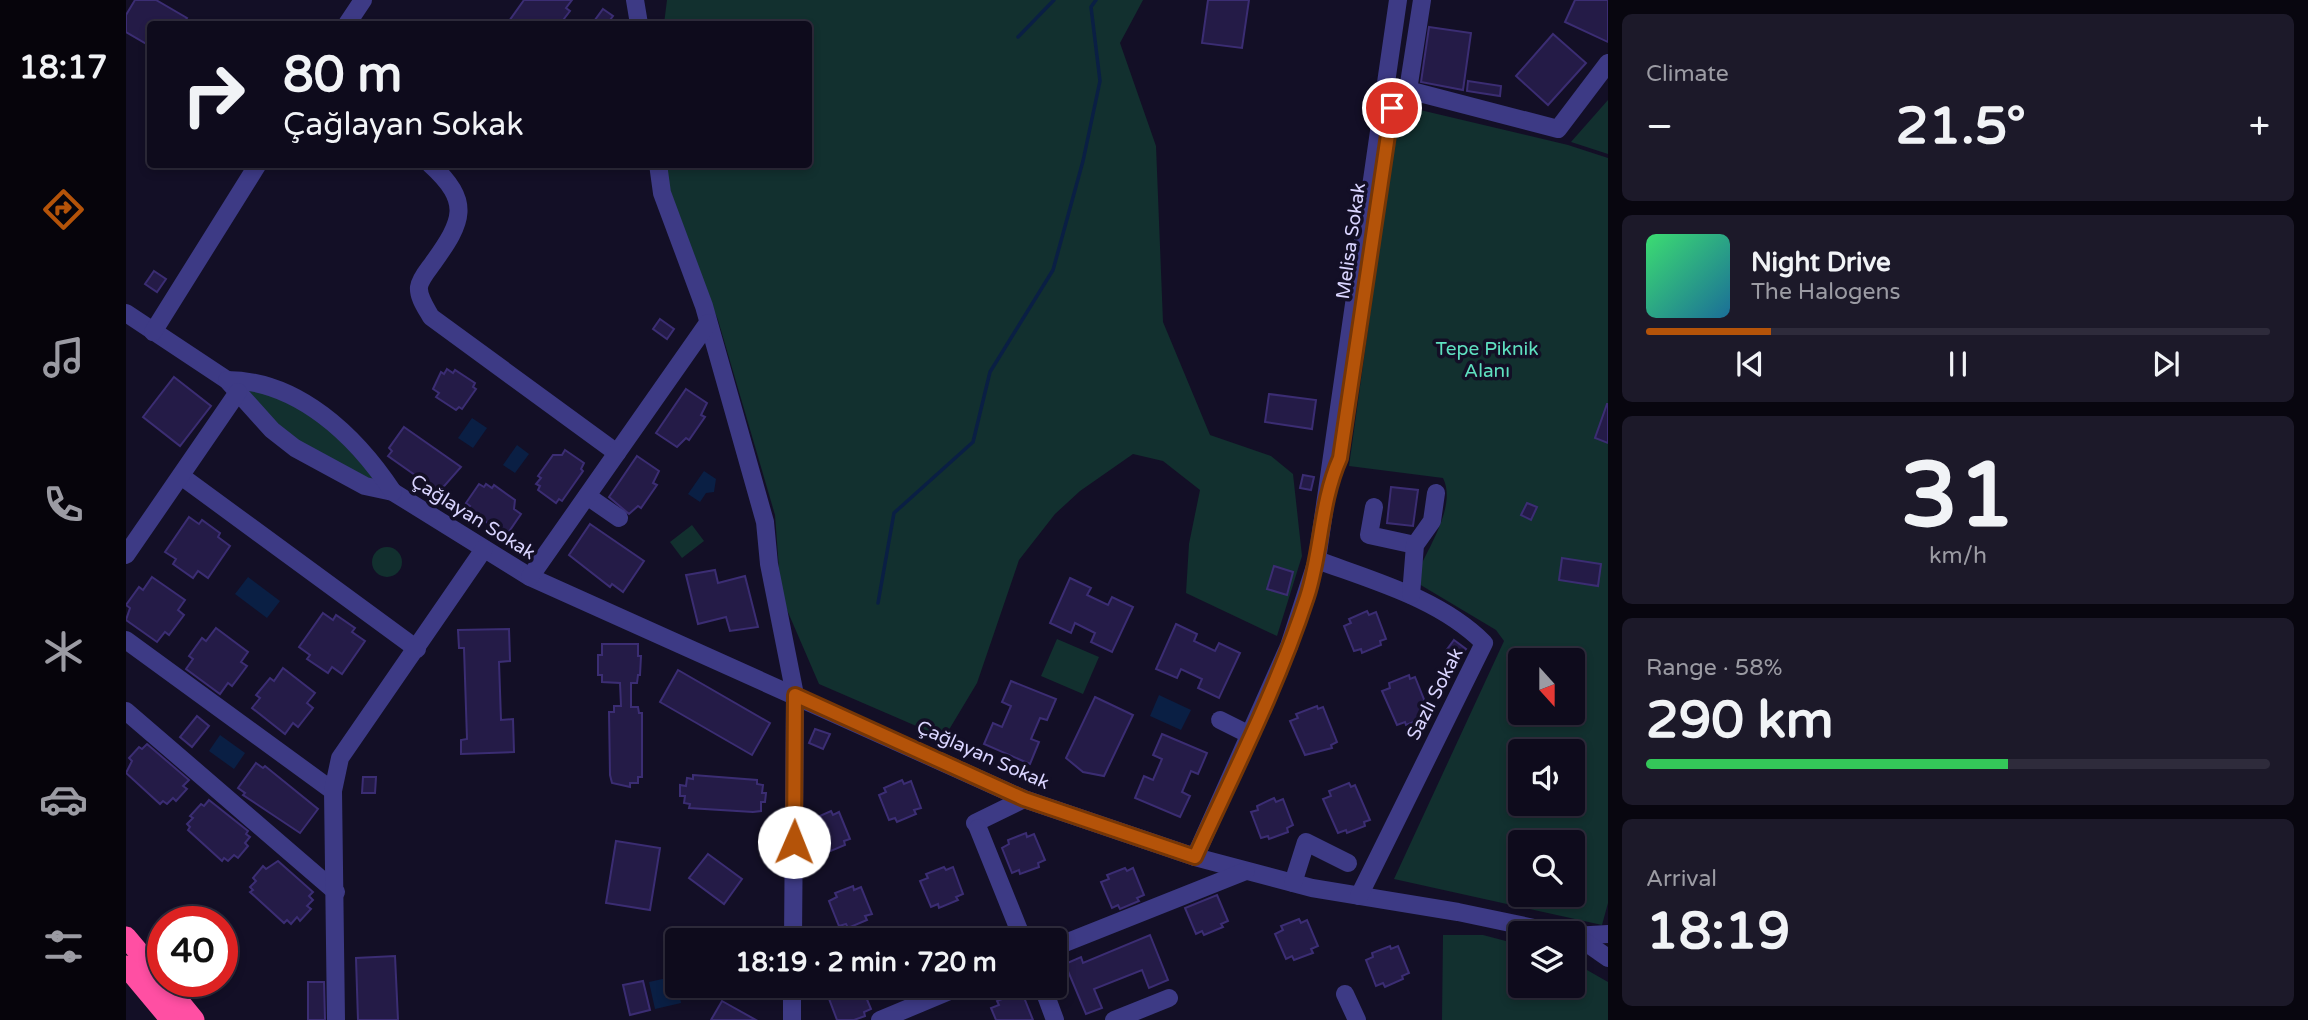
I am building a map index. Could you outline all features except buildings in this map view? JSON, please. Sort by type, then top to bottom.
[{"type":"highway","points":[[126,937],[147,963]]},
{"type":"highway","points":[[126,966],[171,1020]]},
{"type":"highway","points":[[175,997],[194,1020]]},
{"type":"street","points":[[349,21],[363,0]]},
{"type":"street","points":[[635,0],[638,21]]},
{"type":"street","name":"Melisa Sokak","points":[[1195,857],[1289,646],[1317,560],[1398,0]]},
{"type":"street","name":"Melisa Sokak","points":[[1327,486],[1340,458],[1408,0]]},
{"type":"street","points":[[1422,0],[1408,90],[1558,129],[1608,63]]},
{"type":"street","points":[[153,332],[256,168]]},
{"type":"street","points":[[434,168],[451,183],[459,209],[458,222],[453,233],[419,284],[419,294],[431,317],[617,453]]},
{"type":"street","points":[[659,168],[662,193],[709,323],[765,522],[769,564],[795,695],[793,928]]},
{"type":"street","points":[[126,313],[232,386],[272,430],[295,448],[365,486],[393,492]]},
{"type":"street","points":[[530,576],[709,323]]},
{"type":"street","points":[[126,555],[181,476],[232,386],[243,380],[312,405],[358,446],[393,492]]},
{"type":"street","points":[[181,476],[418,649]]},
{"type":"street","name":"Çağlayan Sokak","points":[[393,492],[530,576],[1024,799],[1195,857],[1246,871],[1293,883],[1508,924]]},
{"type":"street","points":[[1411,595],[1415,545],[1432,521],[1436,493]]},
{"type":"street","points":[[587,496],[619,518]]},
{"type":"street","points":[[1374,507],[1369,535],[1415,545]]},
{"type":"street","points":[[336,1020],[333,791],[340,758],[418,649],[484,549]]},
{"type":"street","name":"Sazlı Sokak","points":[[1317,560],[1411,595],[1468,626],[1484,643],[1459,680],[1359,896]]},
{"type":"street","points":[[126,640],[333,791]]},
{"type":"street","points":[[126,711],[336,892]]},
{"type":"street","points":[[1220,720],[1250,735]]},
{"type":"street","points":[[1018,928],[977,826],[1024,799]]},
{"type":"street","points":[[1293,883],[1306,842],[1348,863]]},
{"type":"street","points":[[1067,942],[1246,871]]},
{"type":"street","points":[[1585,935],[1608,934]]},
{"type":"street","points":[[1585,943],[1608,958]]},
{"type":"street","points":[[1345,994],[1357,1020]]},
{"type":"street","points":[[792,998],[792,1020]]},
{"type":"street","points":[[880,1020],[933,998]]},
{"type":"street","points":[[1047,998],[1055,1020]]},
{"type":"street","points":[[1114,1020],[1141,1015],[1169,998]]},
{"type":"green space","points":[[667,0],[1143,0],[1120,43],[1156,146],[1163,322],[1210,435],[1271,456],[1293,474],[1302,556],[1277,636],[1186,593],[1189,544],[1200,490],[1163,461],[1133,454],[1080,491],[1055,514],[1019,560],[977,683],[944,738],[819,684],[781,596],[775,515],[718,320],[666,192],[665,168],[812,168],[812,21],[664,21]]},
{"type":"green space","points":[[1608,100],[1608,154],[1571,142]]},
{"type":"green space","name":"Tepe Piknik Alanı","points":[[1399,105],[1568,145],[1608,158],[1608,903],[1602,925],[1521,907],[1585,907],[1585,830],[1508,830],[1508,904],[1394,879],[1504,641],[1496,630],[1414,581],[1443,516],[1446,490],[1443,478],[1349,466]]},
{"type":"green space","points":[[238,383],[314,412],[381,485],[290,440]]},
{"type":"green space","points":[[692,525],[704,541],[682,558],[670,542]]},
{"type":"green space","points":[[387,547],[393,548],[401,556],[401,568],[393,576],[387,577],[381,576],[373,568],[372,562],[373,556],[381,548]]},
{"type":"green space","points":[[1057,639],[1099,657],[1083,694],[1041,676]]},
{"type":"green space","points":[[1443,935],[1483,935],[1508,942],[1508,998],[1585,998],[1585,969],[1608,982],[1608,1020],[1442,1020]]},
{"type":"water","points":[[472,418],[487,428],[473,448],[458,438]]},
{"type":"water","points":[[517,445],[529,454],[515,473],[503,465]]},
{"type":"water","points":[[704,471],[716,479],[714,492],[706,493],[700,502],[688,494]]},
{"type":"water","points":[[248,577],[280,601],[267,618],[235,594]]},
{"type":"water","points":[[1159,695],[1191,710],[1181,730],[1150,716]]},
{"type":"water","points":[[220,735],[245,753],[234,769],[209,751]]},
{"type":"water","points":[[665,978],[665,998],[680,998],[681,1003],[655,1009],[649,982]]},
{"type":"waterway","points":[[1018,37],[1054,0]]},
{"type":"waterway","points":[[878,603],[894,513],[973,442],[990,372],[1053,270],[1083,161],[1100,81],[1091,7],[1096,0]]},
{"type":"route","points":[[794,842],[795,695],[1024,799],[1195,857],[1289,646],[1317,560],[1327,486],[1340,458],[1392,108]]}]
